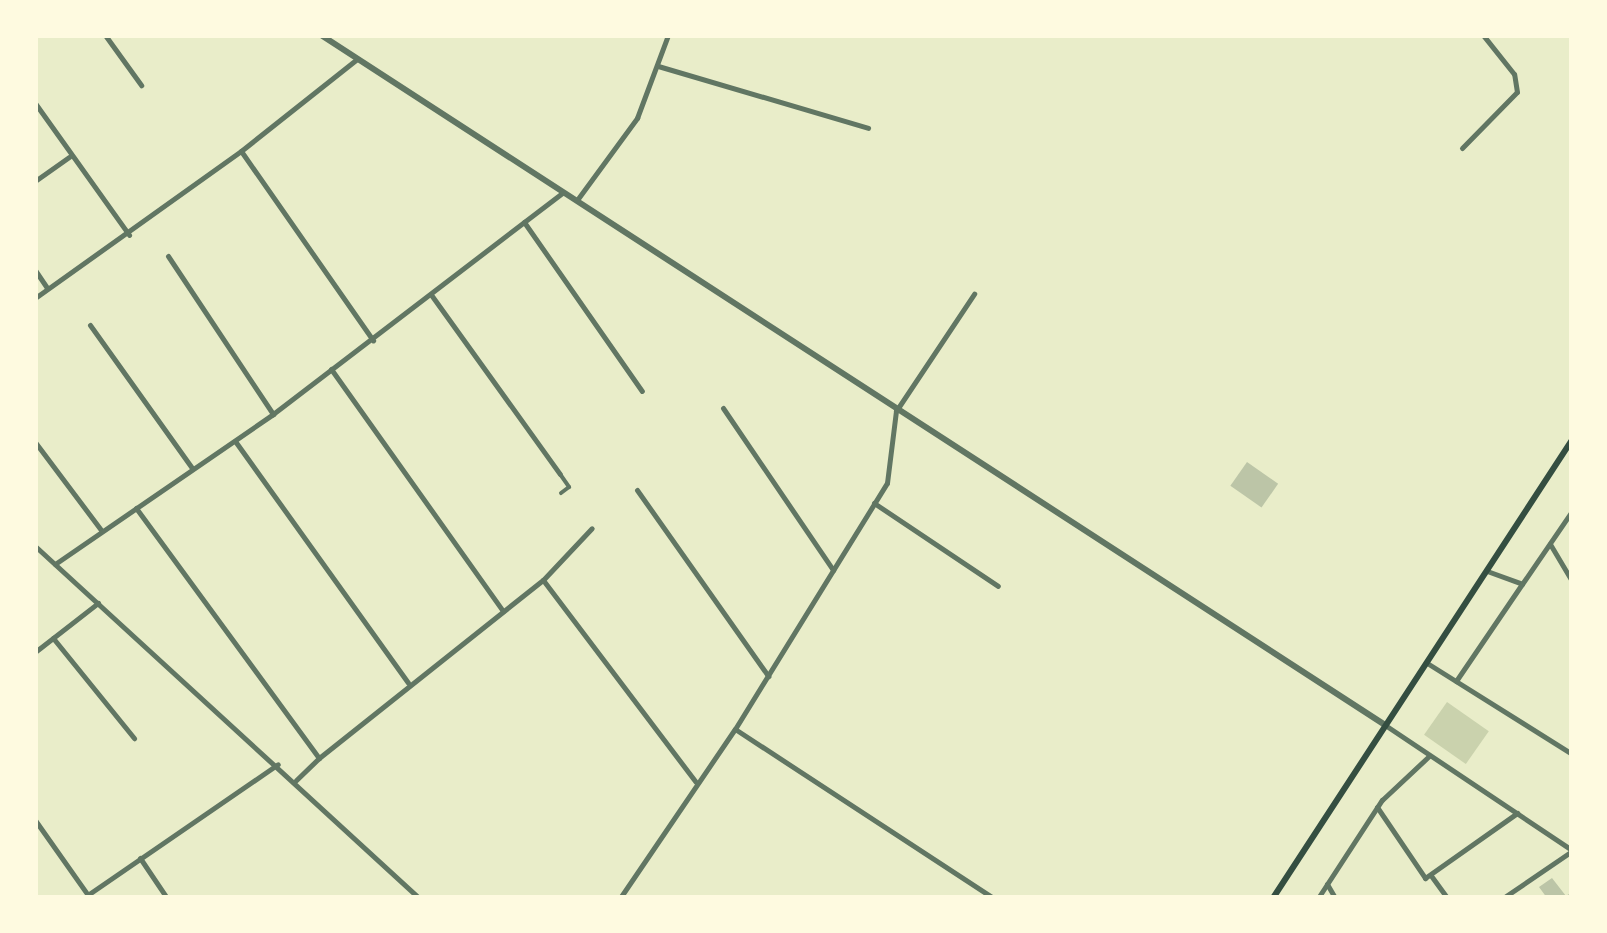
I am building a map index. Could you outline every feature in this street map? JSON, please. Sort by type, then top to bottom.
[{"type":"main road","points":[[1273,898],[1572,440]]},
{"type":"street","points":[[105,35],[141,86]]},
{"type":"street","points":[[321,35],[1572,850],[1503,898]]},
{"type":"street","points":[[577,200],[637,118],[668,35]]},
{"type":"street","points":[[1462,148],[1517,92],[1514,74],[1483,35]]},
{"type":"street","points":[[35,298],[129,235],[357,59]]},
{"type":"street","points":[[658,66],[868,128]]},
{"type":"street","points":[[35,103],[129,235]]},
{"type":"street","points":[[241,151],[372,340]]},
{"type":"street","points":[[35,180],[70,157]]},
{"type":"street","points":[[55,564],[274,414],[562,193]]},
{"type":"street","points":[[524,222],[642,392]]},
{"type":"street","points":[[168,256],[274,414]]},
{"type":"street","points":[[35,270],[48,288]]},
{"type":"street","points":[[620,898],[735,729],[874,503],[890,474],[896,411],[974,294]]},
{"type":"street","points":[[432,296],[570,487],[560,493]]},
{"type":"street","points":[[90,324],[192,468]]},
{"type":"street","points":[[331,369],[504,611]]},
{"type":"street","points":[[722,408],[833,570]]},
{"type":"street","points":[[235,441],[408,683]]},
{"type":"street","points":[[35,442],[101,530]]},
{"type":"street","points":[[637,490],[768,676]]},
{"type":"street","points":[[874,503],[998,586]]},
{"type":"street","points":[[135,507],[318,758]]},
{"type":"street","points":[[1456,680],[1572,510]]},
{"type":"street","points":[[296,780],[408,683],[543,580],[592,528]]},
{"type":"street","points":[[1550,544],[1572,581]]},
{"type":"street","points":[[35,546],[296,780],[418,898]]},
{"type":"street","points":[[1487,571],[1522,584]]},
{"type":"street","points":[[543,580],[696,782]]},
{"type":"street","points":[[35,652],[98,604]]},
{"type":"street","points":[[53,638],[134,738]]},
{"type":"street","points":[[1427,663],[1572,754]]},
{"type":"street","points":[[735,729],[993,898]]},
{"type":"street","points":[[1318,898],[1377,807],[1430,755]]},
{"type":"street","points":[[35,820],[89,896],[278,764]]},
{"type":"street","points":[[1377,807],[1417,872],[1432,877],[1446,898]]},
{"type":"street","points":[[1432,877],[1518,813]]},
{"type":"street","points":[[140,858],[167,898]]},
{"type":"street","points":[[1327,884],[1336,898]]},
{"type":"green space","points":[[1447,702],[1489,731],[1466,764],[1424,735]]},
{"type":"building","points":[[1247,462],[1278,484],[1261,508],[1230,486]]},
{"type":"building","points":[[1552,878],[1566,896],[1572,892],[1572,898],[1547,898],[1539,887]]}]
